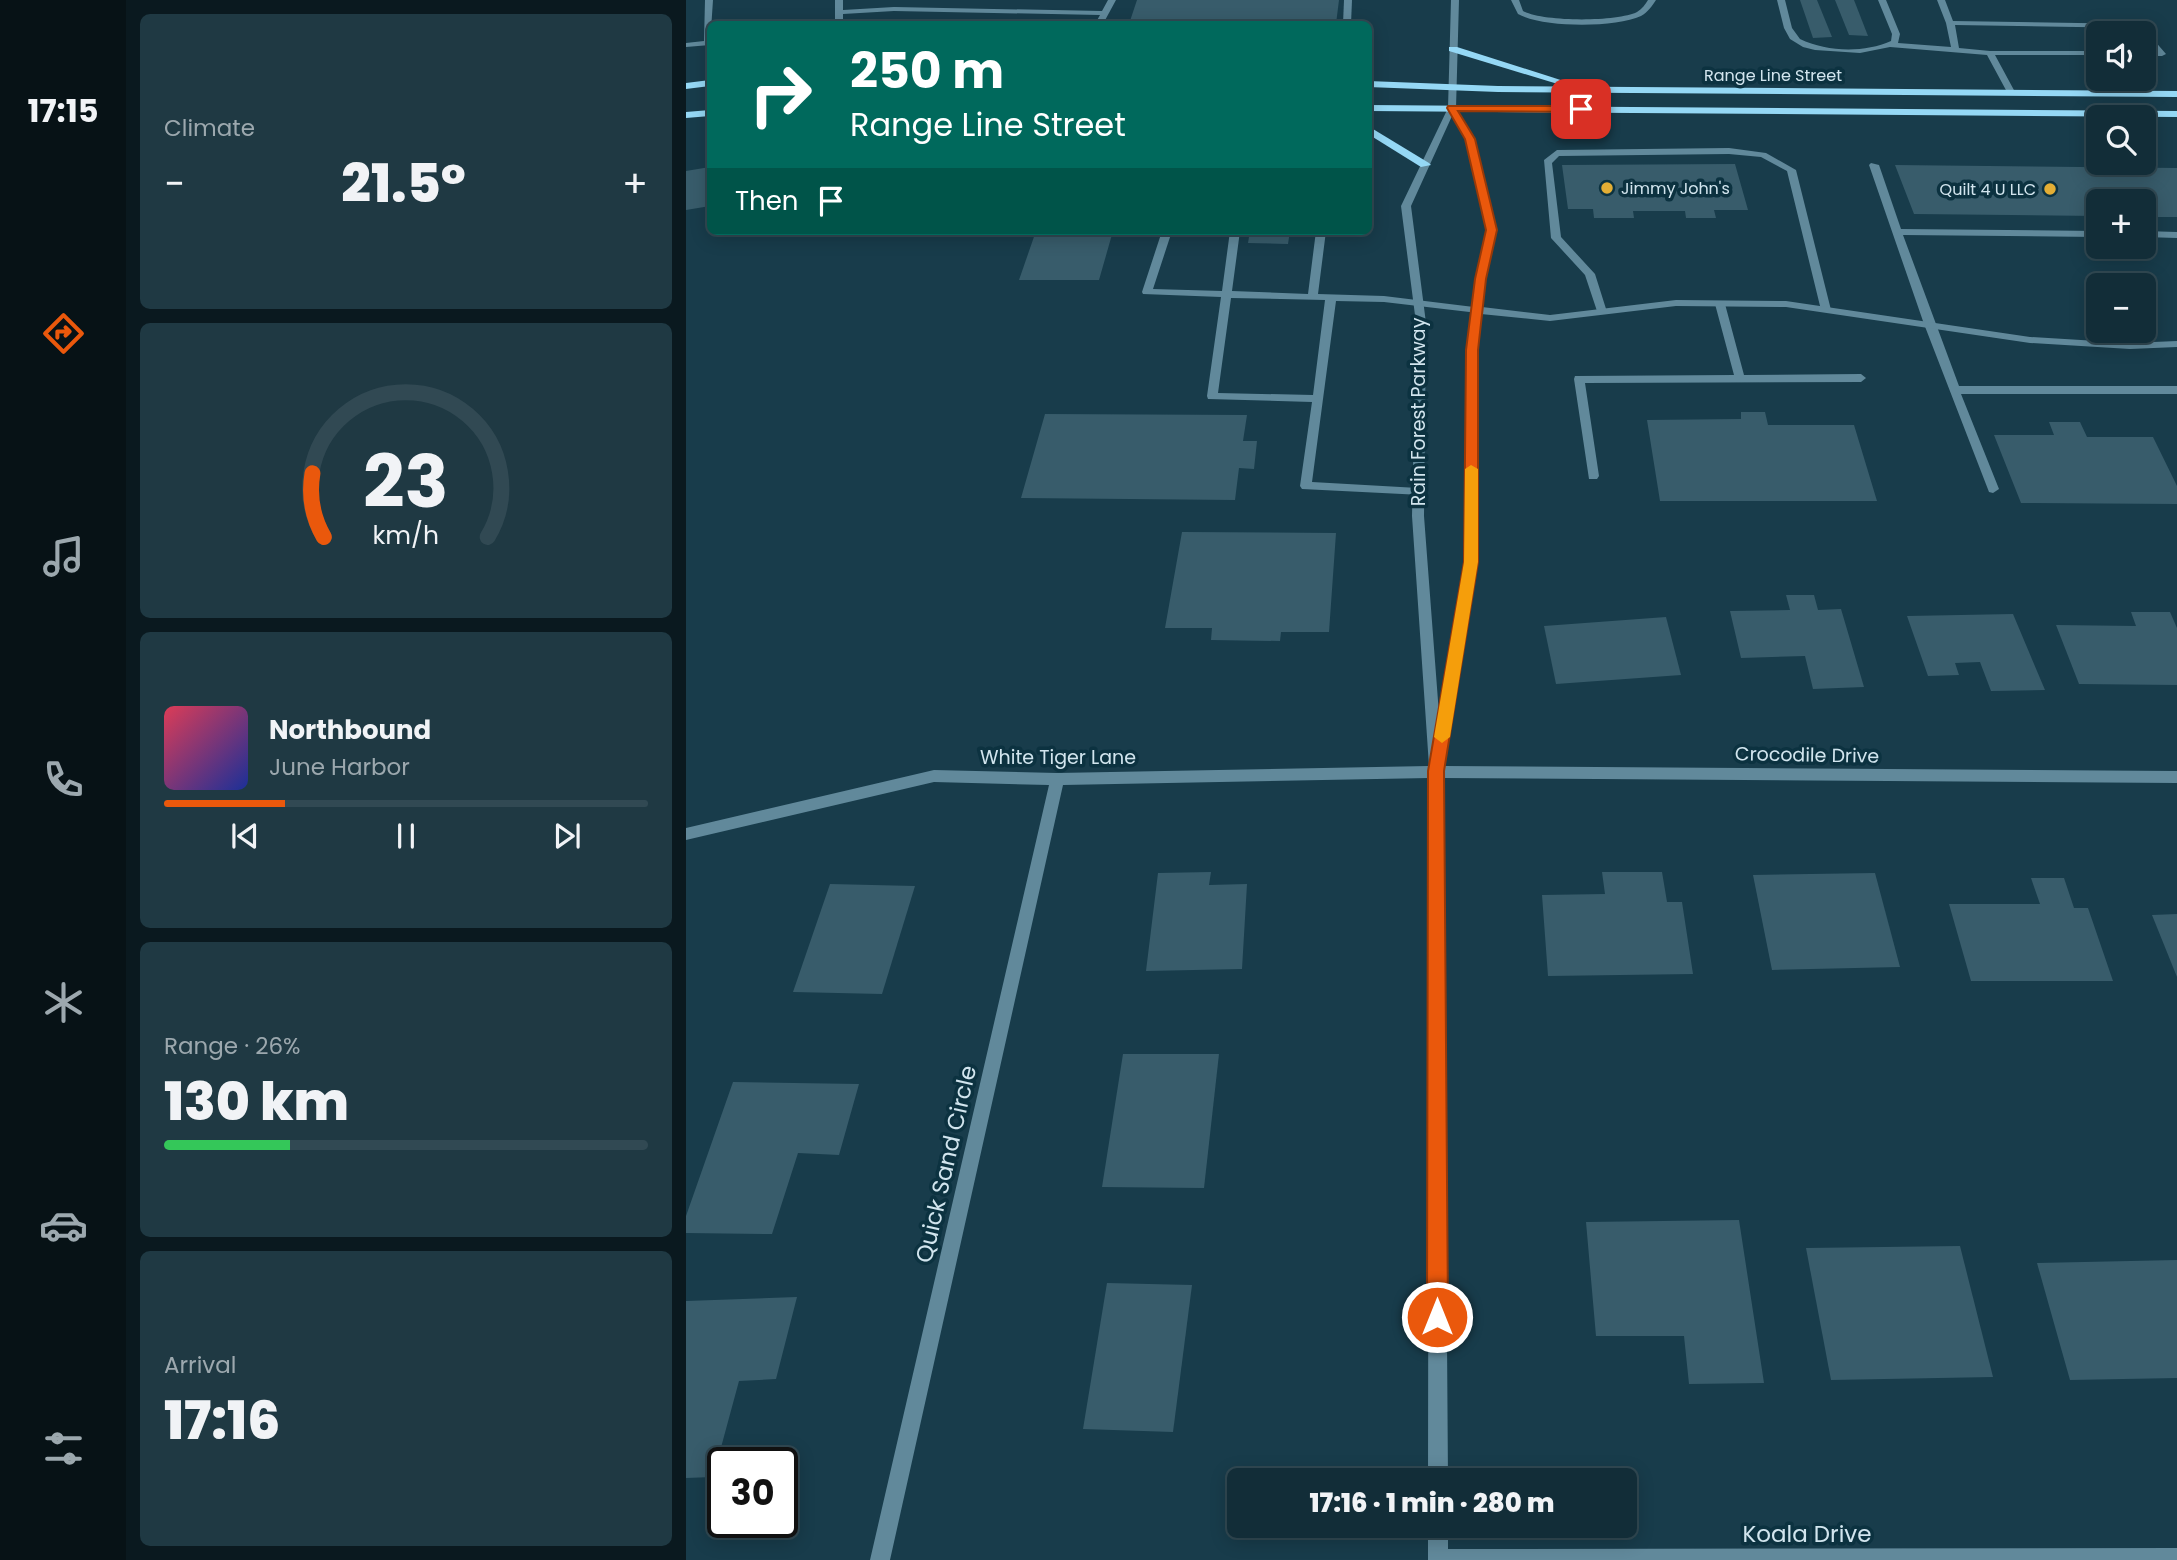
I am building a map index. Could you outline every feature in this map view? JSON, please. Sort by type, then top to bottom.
[{"type":"main road","points":[[1454,49],[1585,89]]},
{"type":"main road","points":[[686,80],[707,81]]},
{"type":"main road","points":[[686,86],[707,82]]},
{"type":"main road","name":"Range Line Street","points":[[1372,84],[1585,89],[2177,94]]},
{"type":"main road","name":"Range Line Street","points":[[1372,108],[2177,114]]},
{"type":"main road","points":[[686,114],[707,113]]},
{"type":"main road","points":[[1372,132],[1425,165]]},
{"type":"street","points":[[709,0],[709,21]]},
{"type":"street","points":[[839,0],[840,21]]},
{"type":"street","points":[[1101,21],[1112,0]]},
{"type":"street","points":[[1347,21],[1348,0]]},
{"type":"street","points":[[1451,108],[1455,0]]},
{"type":"street","points":[[1515,0],[1517,10],[1523,15],[1558,22],[1625,17],[1645,10],[1652,0]]},
{"type":"street","points":[[1781,0],[1791,34],[1810,46],[1874,51],[1895,42],[1896,34],[1882,0]]},
{"type":"street","points":[[1941,0],[1950,23],[1956,51]]},
{"type":"street","points":[[841,12],[894,9],[1105,13]]},
{"type":"street","points":[[1950,23],[2086,25]]},
{"type":"street","points":[[686,45],[707,43]]},
{"type":"street","points":[[1891,45],[1990,53],[2086,53]]},
{"type":"street","points":[[1990,53],[2011,92]]},
{"type":"street","name":"Rain Forest Parkway","points":[[1438,1468],[1436,771],[1418,516],[1421,323],[1416,301],[1406,206],[1451,108]]},
{"type":"street","name":"Rain Forest Parkway","points":[[1436,771],[1471,562],[1472,350],[1480,279],[1491,230],[1470,139],[1451,108]]},
{"type":"street","points":[[1602,312],[1590,274],[1556,238],[1546,162],[1558,153],[1729,150],[1763,155],[1791,170],[1826,310]]},
{"type":"street","points":[[1874,165],[1929,324],[1993,489]]},
{"type":"street","points":[[1897,232],[2086,234]]},
{"type":"street","points":[[2156,234],[2177,235]]},
{"type":"street","points":[[1166,235],[1147,292],[1416,301],[1550,318],[1676,303],[1786,304],[2030,340],[2130,346],[2177,344]]},
{"type":"street","points":[[1234,235],[1212,396],[1317,399]]},
{"type":"street","points":[[1313,296],[1321,235]]},
{"type":"street","points":[[1331,297],[1306,486],[1418,492]]},
{"type":"street","points":[[1720,304],[1740,379]]},
{"type":"street","points":[[1593,476],[1579,379],[1861,378]]},
{"type":"street","points":[[1954,390],[2177,390]]},
{"type":"street","name":"Crocodile Drive","points":[[1436,771],[2177,777]]},
{"type":"street","name":"White Tiger Lane","points":[[686,834],[934,776],[1057,779],[1436,771]]},
{"type":"street","name":"Quick Sand Circle","points":[[880,1560],[1057,779]]},
{"type":"street","points":[[1438,1538],[1438,1559]]},
{"type":"street","name":"Koala Drive","points":[[1438,1559],[2177,1558]]},
{"type":"building","points":[[1137,0],[1339,0],[1336,21],[1130,21]]},
{"type":"building","points":[[1800,0],[1817,0],[1832,37],[1813,38]]},
{"type":"building","points":[[1835,0],[1854,0],[1868,36],[1849,35]]},
{"type":"building","points":[[1735,164],[1748,210],[1714,210],[1716,218],[1686,218],[1685,211],[1633,211],[1634,218],[1594,218],[1593,209],[1568,209],[1562,165]]},
{"type":"building","points":[[1895,165],[2086,167],[2086,175],[2156,175],[2156,168],[2177,168],[2177,217],[2156,217],[2156,189],[2086,189],[2086,216],[1914,214]]},
{"type":"building","points":[[707,168],[707,206],[686,210],[686,171]]},
{"type":"building","points":[[1035,235],[1112,235],[1099,280],[1019,280]]},
{"type":"building","points":[[1249,235],[1289,235],[1288,244],[1248,243]]},
{"type":"building","points":[[1741,412],[1765,412],[1768,425],[1854,425],[1877,501],[1660,501],[1647,420],[1741,419]]},
{"type":"building","points":[[1045,414],[1247,415],[1243,441],[1257,441],[1254,469],[1239,468],[1235,500],[1021,498]]},
{"type":"building","points":[[2049,422],[2080,422],[2087,437],[2153,437],[2177,486],[2177,504],[2021,503],[1994,435],[2054,435]]},
{"type":"building","points":[[1182,532],[1336,533],[1329,632],[1281,632],[1280,641],[1211,640],[1212,628],[1165,628]]},
{"type":"building","points":[[1786,595],[1814,595],[1818,610],[1841,609],[1864,687],[1813,689],[1805,656],[1741,658],[1730,611],[1790,610]]},
{"type":"building","points":[[2131,612],[2170,612],[2177,628],[2177,685],[2079,684],[2056,625],[2136,626]]},
{"type":"building","points":[[2013,614],[2045,690],[1991,691],[1980,662],[1955,663],[1959,675],[1928,676],[1907,616]]},
{"type":"building","points":[[1666,617],[1681,675],[1556,684],[1544,626]]},
{"type":"building","points":[[1211,872],[1209,885],[1247,884],[1242,969],[1146,971],[1158,873]]},
{"type":"building","points":[[1602,872],[1662,872],[1667,902],[1682,902],[1693,974],[1548,976],[1542,895],[1605,894]]},
{"type":"building","points":[[1875,873],[1900,967],[1772,970],[1753,875]]},
{"type":"building","points":[[2031,878],[2064,878],[2074,908],[2088,908],[2113,981],[1971,981],[1949,904],[2040,904]]},
{"type":"building","points":[[830,884],[915,886],[882,994],[793,992]]},
{"type":"building","points":[[2177,914],[2177,977],[2152,915]]},
{"type":"building","points":[[1123,1054],[1219,1054],[1204,1188],[1102,1187]]},
{"type":"building","points":[[733,1082],[859,1084],[839,1155],[798,1153],[772,1234],[686,1233],[686,1216]]},
{"type":"building","points":[[1739,1220],[1764,1383],[1689,1384],[1684,1336],[1596,1336],[1586,1222]]},
{"type":"building","points":[[1960,1246],[1993,1377],[1831,1380],[1806,1248]]},
{"type":"building","points":[[2177,1260],[2177,1378],[2070,1380],[2037,1263]]},
{"type":"building","points":[[1107,1283],[1192,1285],[1173,1432],[1083,1429]]},
{"type":"building","points":[[797,1297],[776,1379],[739,1381],[721,1447],[707,1447],[707,1477],[686,1478],[686,1301]]},
{"type":"slow traffic","points":[[1442,737],[1471,562],[1471,469]]},
{"type":"place","name":"Jimmy John's","points":[[1607,188]]},
{"type":"place","name":"Quilt 4 U LLC","points":[[2050,189]]},
{"type":"route","points":[[1437,1317],[1436,771],[1471,562],[1472,350],[1480,279],[1491,230],[1470,139],[1451,108],[1581,109]]}]
